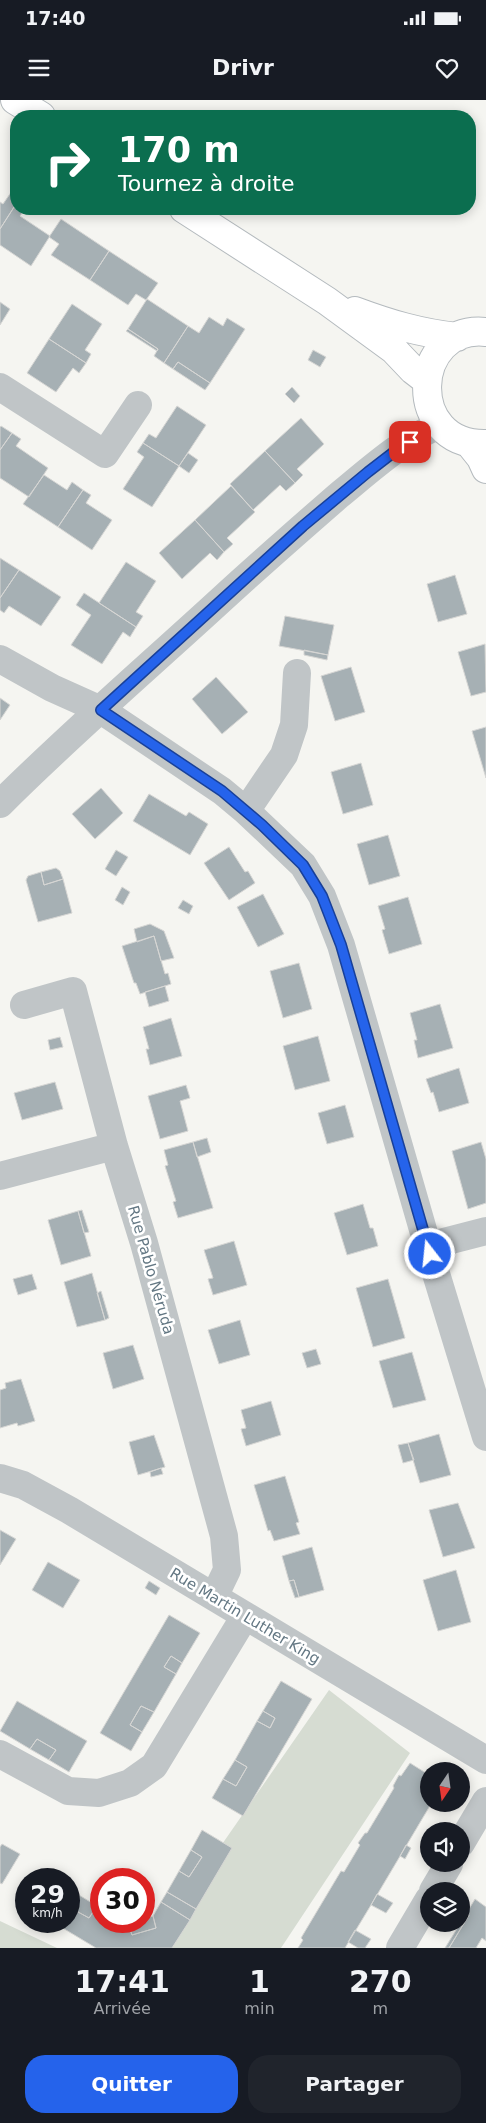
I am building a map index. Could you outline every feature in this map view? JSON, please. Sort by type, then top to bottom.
[{"type":"street","points":[[15,100],[31,110]]},
{"type":"street","points":[[193,215],[328,301],[394,350],[413,370],[426,380]]},
{"type":"street","points":[[328,301],[404,329],[457,337]]},
{"type":"street","points":[[486,332],[470,333],[457,337],[440,350],[429,369],[426,380],[426,396],[431,412],[440,425],[458,439],[478,443],[480,458],[486,469]]},
{"type":"street","points":[[0,387],[104,454],[138,404]]},
{"type":"street","points":[[0,804],[65,740],[101,710],[303,526],[403,445],[425,431],[440,425]]},
{"type":"street","points":[[0,659],[52,688],[101,710],[222,791],[303,865],[322,896],[341,945],[428,1246],[486,1437]]},
{"type":"street","points":[[246,811],[284,754],[294,725],[297,672]]},
{"type":"street","name":"Rue Pablo Néruda","points":[[24,1005],[73,990],[114,1146],[144,1243],[224,1536],[227,1570],[214,1597]]},
{"type":"street","points":[[0,1176],[114,1146]]},
{"type":"street","points":[[428,1246],[486,1231]]},
{"type":"street","name":"Rue Martin Luther King","points":[[0,1478],[23,1485],[69,1510],[486,1760]]},
{"type":"street","points":[[0,1754],[68,1791],[99,1794],[130,1783],[154,1766],[245,1616]]},
{"type":"street","points":[[470,1829],[486,1802]]},
{"type":"street","points":[[400,1948],[420,1914]]},
{"type":"shaded area","points":[[329,1690],[410,1753],[281,1948],[150,1948]]},
{"type":"shaded area","points":[[0,1921],[15,1928],[15,1933],[25,1933],[57,1948],[0,1948]]},
{"type":"building","points":[[10,194],[10,213],[0,229],[0,202],[3,204]]},
{"type":"building","points":[[10,213],[10,215],[21,215],[50,236],[31,266],[0,245],[0,229]]},
{"type":"building","points":[[61,219],[109,251],[90,280],[51,255],[59,244],[49,237]]},
{"type":"building","points":[[109,251],[158,283],[146,300],[136,294],[128,305],[90,280]]},
{"type":"building","points":[[147,299],[188,326],[164,363],[154,356],[158,349],[128,329]]},
{"type":"building","points":[[0,302],[10,309],[0,325]]},
{"type":"building","points":[[72,304],[102,324],[85,350],[91,354],[86,363],[49,339]]},
{"type":"building","points":[[209,317],[223,326],[227,318],[245,329],[210,383],[178,362],[173,369],[164,363],[188,326],[199,333]]},
{"type":"building","points":[[128,329],[158,349],[157,351],[126,331]]},
{"type":"building","points":[[49,339],[86,363],[79,373],[73,368],[56,392],[27,373]]},
{"type":"building","points":[[313,350],[326,357],[320,367],[308,360]]},
{"type":"building","points":[[178,362],[210,383],[205,390],[173,369]]},
{"type":"building","points":[[292,387],[300,396],[294,403],[285,394]]},
{"type":"building","points":[[177,406],[206,425],[179,466],[143,443],[149,434],[156,438]]},
{"type":"building","points":[[301,418],[324,444],[297,469],[303,475],[295,483],[265,451]]},
{"type":"building","points":[[0,427],[12,433],[0,450]]},
{"type":"building","points":[[12,433],[21,439],[16,446],[48,468],[29,497],[0,478],[0,450]]},
{"type":"building","points":[[143,443],[179,466],[152,507],[123,489],[144,457],[137,452]]},
{"type":"building","points":[[265,451],[295,483],[286,491],[280,485],[253,510],[230,484]]},
{"type":"building","points":[[188,453],[198,460],[189,473],[179,466]]},
{"type":"building","points":[[44,475],[67,490],[72,482],[83,490],[58,527],[23,504]]},
{"type":"building","points":[[231,486],[255,512],[227,538],[233,544],[224,552],[195,520]]},
{"type":"building","points":[[83,490],[91,495],[86,503],[112,520],[92,550],[58,527]]},
{"type":"building","points":[[195,520],[224,552],[217,560],[210,553],[182,579],[159,553]]},
{"type":"building","points":[[0,558],[19,570],[0,598]]},
{"type":"building","points":[[126,562],[156,581],[136,612],[143,616],[136,627],[99,603]]},
{"type":"building","points":[[19,570],[61,597],[41,626],[9,606],[4,613],[0,610],[0,598]]},
{"type":"building","points":[[455,575],[467,614],[438,622],[427,584]]},
{"type":"building","points":[[84,593],[136,627],[130,637],[123,632],[102,664],[71,645],[91,615],[76,605]]},
{"type":"building","points":[[285,616],[334,625],[328,655],[279,646]]},
{"type":"building","points":[[485,644],[486,692],[471,696],[458,652]]},
{"type":"building","points":[[304,650],[328,655],[327,660],[304,655]]},
{"type":"building","points":[[351,667],[365,712],[335,721],[321,676]]},
{"type":"building","points":[[216,677],[248,712],[222,734],[192,699]]},
{"type":"building","points":[[0,698],[10,705],[0,720]]},
{"type":"building","points":[[486,727],[486,778],[472,731]]},
{"type":"building","points":[[361,763],[373,805],[343,814],[331,772]]},
{"type":"building","points":[[101,788],[123,813],[95,839],[72,814]]},
{"type":"building","points":[[149,794],[186,816],[189,812],[208,824],[190,855],[133,821]]},
{"type":"building","points":[[388,835],[400,876],[369,885],[357,844]]},
{"type":"building","points":[[229,847],[245,872],[248,871],[255,883],[229,900],[204,863]]},
{"type":"building","points":[[116,850],[128,857],[116,876],[105,869]]},
{"type":"building","points":[[56,868],[60,871],[63,879],[44,885],[41,872]]},
{"type":"building","points":[[41,872],[44,885],[63,879],[72,913],[38,922],[26,880],[28,876]]},
{"type":"building","points":[[122,887],[130,892],[123,905],[115,900]]},
{"type":"building","points":[[263,894],[284,934],[258,947],[237,907]]},
{"type":"building","points":[[408,897],[422,944],[389,954],[382,930],[385,929],[378,906]]},
{"type":"building","points":[[183,900],[193,906],[189,914],[178,908]]},
{"type":"building","points":[[150,924],[164,931],[174,958],[161,961],[154,936],[137,942],[134,929]]},
{"type":"building","points":[[154,936],[165,974],[168,973],[171,984],[140,994],[136,983],[134,983],[122,946]]},
{"type":"building","points":[[299,963],[312,1009],[283,1018],[270,971]]},
{"type":"building","points":[[165,986],[169,1001],[149,1007],[145,992]]},
{"type":"building","points":[[440,1004],[453,1048],[418,1058],[414,1040],[417,1040],[410,1013]]},
{"type":"building","points":[[171,1018],[182,1056],[150,1065],[146,1049],[149,1049],[143,1027]]},
{"type":"building","points":[[318,1036],[330,1081],[295,1090],[283,1046]]},
{"type":"building","points":[[60,1037],[63,1047],[50,1050],[48,1040]]},
{"type":"building","points":[[459,1068],[469,1103],[439,1112],[433,1092],[431,1093],[426,1079]]},
{"type":"building","points":[[55,1082],[63,1109],[22,1120],[14,1093]]},
{"type":"building","points":[[186,1085],[190,1098],[180,1101],[188,1131],[160,1139],[148,1096]]},
{"type":"building","points":[[345,1105],[354,1137],[327,1144],[318,1113]]},
{"type":"building","points":[[207,1138],[211,1152],[197,1157],[193,1142]]},
{"type":"building","points":[[193,1142],[213,1208],[178,1218],[173,1202],[176,1201],[165,1166],[168,1165],[164,1150]]},
{"type":"building","points":[[481,1142],[486,1159],[486,1203],[468,1209],[452,1151]]},
{"type":"building","points":[[363,1204],[378,1246],[347,1255],[334,1213]]},
{"type":"building","points":[[82,1210],[89,1232],[84,1233],[78,1211]]},
{"type":"building","points":[[78,1211],[91,1256],[61,1265],[48,1220]]},
{"type":"building","points":[[234,1241],[247,1285],[213,1295],[208,1279],[213,1278],[204,1250]]},
{"type":"building","points":[[92,1273],[105,1320],[77,1327],[64,1282]]},
{"type":"building","points":[[32,1274],[37,1289],[18,1295],[13,1279]]},
{"type":"building","points":[[388,1279],[405,1338],[373,1347],[356,1288]]},
{"type":"building","points":[[101,1291],[109,1318],[105,1320],[97,1293]]},
{"type":"building","points":[[240,1320],[250,1355],[219,1364],[208,1330]]},
{"type":"building","points":[[133,1345],[144,1379],[113,1389],[103,1353]]},
{"type":"building","points":[[316,1349],[321,1364],[307,1368],[302,1353]]},
{"type":"building","points":[[412,1352],[426,1400],[393,1408],[379,1361]]},
{"type":"building","points":[[21,1379],[35,1421],[18,1426],[17,1423],[0,1428],[0,1390],[6,1388],[5,1383]]},
{"type":"building","points":[[271,1401],[281,1435],[246,1446],[241,1429],[246,1428],[241,1410]]},
{"type":"building","points":[[439,1434],[451,1475],[420,1483],[408,1443]]},
{"type":"building","points":[[154,1435],[165,1467],[138,1475],[129,1442]]},
{"type":"building","points":[[408,1443],[414,1460],[403,1463],[398,1445]]},
{"type":"building","points":[[161,1468],[163,1474],[151,1477],[150,1472]]},
{"type":"building","points":[[285,1476],[299,1522],[296,1523],[300,1534],[274,1541],[270,1530],[268,1531],[254,1485]]},
{"type":"building","points":[[458,1503],[475,1548],[443,1557],[429,1510]]},
{"type":"building","points":[[0,1530],[16,1539],[0,1565]]},
{"type":"building","points":[[312,1547],[324,1590],[299,1597],[294,1580],[289,1581],[282,1556]]},
{"type":"building","points":[[48,1562],[80,1580],[63,1608],[32,1590]]},
{"type":"building","points":[[456,1570],[471,1622],[438,1631],[423,1580]]},
{"type":"building","points":[[294,1580],[299,1597],[295,1598],[289,1581]]},
{"type":"building","points":[[149,1581],[160,1588],[156,1595],[145,1588]]},
{"type":"building","points":[[169,1615],[200,1633],[182,1663],[171,1656],[164,1667],[176,1674],[154,1712],[141,1706],[130,1725],[142,1732],[131,1751],[100,1733]]},
{"type":"building","points":[[171,1656],[182,1663],[176,1674],[164,1667]]},
{"type":"building","points":[[281,1681],[312,1699],[243,1816],[212,1798],[223,1779],[236,1786],[247,1767],[235,1760],[257,1721],[270,1728],[275,1718],[263,1711]]},
{"type":"building","points":[[17,1701],[87,1741],[69,1772],[49,1760],[56,1750],[37,1739],[30,1749],[0,1731]]},
{"type":"building","points":[[141,1706],[154,1712],[142,1732],[130,1725]]},
{"type":"building","points":[[263,1711],[275,1718],[270,1728],[257,1721]]},
{"type":"building","points":[[37,1739],[56,1750],[49,1760],[30,1749]]},
{"type":"building","points":[[235,1760],[247,1767],[236,1786],[223,1779]]},
{"type":"building","points":[[410,1763],[420,1769],[420,1812],[426,1812],[345,1948],[298,1948],[303,1940],[301,1938],[341,1871],[344,1872],[360,1845],[358,1843],[367,1833],[394,1788],[393,1786],[399,1775],[401,1776]]},
{"type":"building","points":[[202,1830],[232,1848],[196,1909],[167,1892],[179,1871],[189,1877],[202,1857],[191,1850]]},
{"type":"building","points":[[2,1844],[20,1854],[2,1884],[0,1883],[0,1847]]},
{"type":"building","points":[[406,1845],[411,1848],[405,1859],[400,1856]]},
{"type":"building","points":[[191,1850],[202,1857],[189,1877],[179,1871]]},
{"type":"building","points":[[167,1892],[196,1909],[190,1920],[161,1902]]},
{"type":"building","points":[[377,1894],[393,1903],[386,1913],[371,1905]]},
{"type":"building","points":[[80,1896],[90,1902],[89,1918],[80,1913]]},
{"type":"building","points":[[475,1899],[486,1907],[486,1941],[482,1938],[476,1948],[449,1948],[459,1932],[470,1932],[470,1907]]},
{"type":"building","points":[[161,1902],[190,1920],[172,1948],[96,1948],[71,1933],[80,1933],[80,1913],[89,1918],[90,1916],[90,1933],[131,1933],[132,1935],[155,1933],[155,1912]]},
{"type":"building","points":[[355,1930],[371,1939],[365,1948],[358,1948],[348,1942]]},
{"type":"building","points":[[455,1932],[459,1932],[449,1948],[445,1948]]},
{"type":"route","points":[[410,442],[403,445],[368,472],[303,526],[101,710],[222,791],[246,811],[303,865],[322,896],[341,945],[430,1254]]}]
